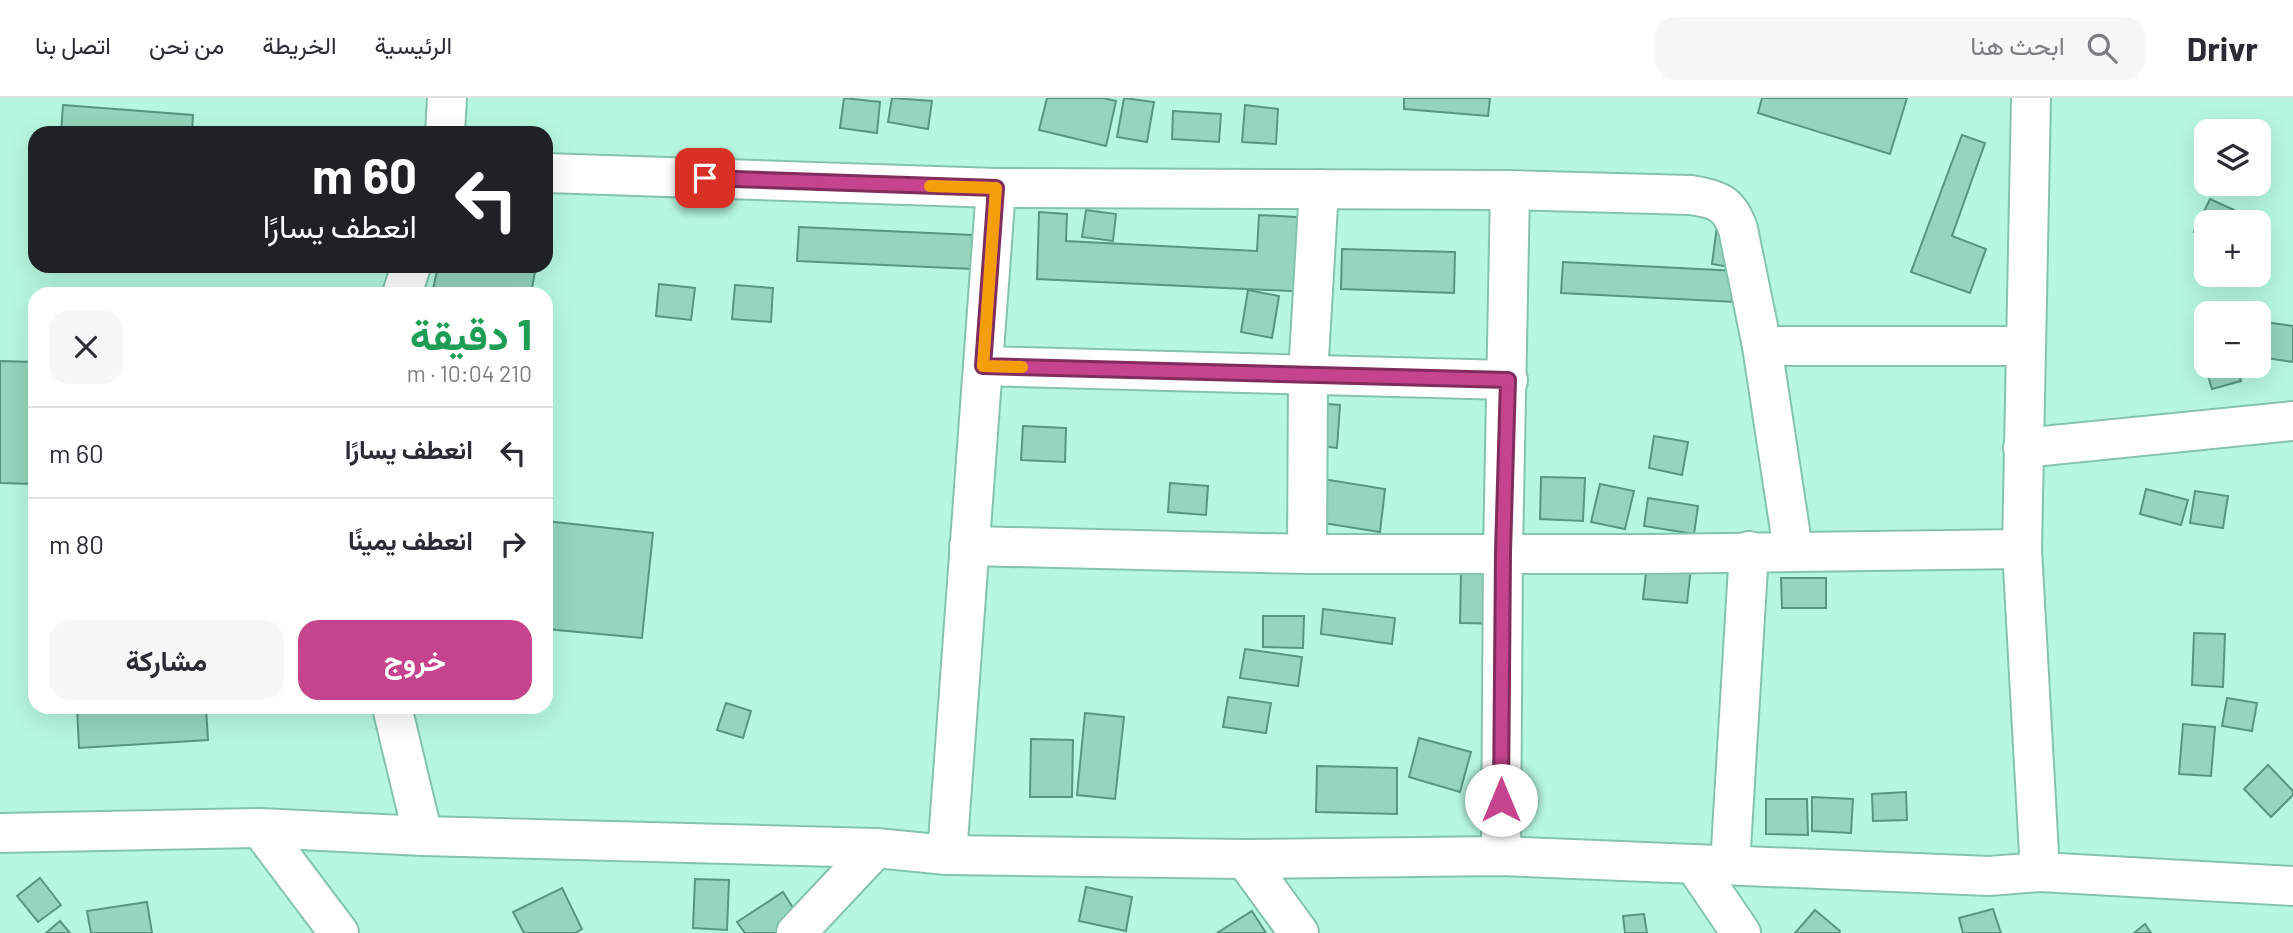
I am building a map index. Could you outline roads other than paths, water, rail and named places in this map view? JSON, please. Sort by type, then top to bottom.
[{"type":"street","points":[[445,126],[447,98]]},
{"type":"street","points":[[2031,98],[2022,549],[2040,872]]},
{"type":"street","points":[[553,173],[996,188],[1510,190],[1691,195],[1714,199],[1726,205],[1738,229],[1762,346],[1793,550]]},
{"type":"street","points":[[947,855],[996,188]]},
{"type":"street","points":[[1307,554],[1308,374],[1319,189]]},
{"type":"street","points":[[1501,856],[1503,552],[1510,190]]},
{"type":"street","points":[[1762,346],[2024,346]]},
{"type":"street","points":[[983,366],[1508,380]]},
{"type":"street","points":[[2023,448],[2293,421]]},
{"type":"street","points":[[970,546],[1307,554],[2022,549]]},
{"type":"street","points":[[1741,933],[1712,864],[1749,551]]},
{"type":"street","points":[[394,714],[423,835]]},
{"type":"street","points":[[0,833],[260,828],[877,848],[947,855],[1245,859],[1501,856],[1989,876],[2040,872],[2293,886]]},
{"type":"street","points":[[260,828],[339,933]]},
{"type":"street","points":[[796,933],[877,848]]},
{"type":"street","points":[[1245,859],[1299,933]]}]
